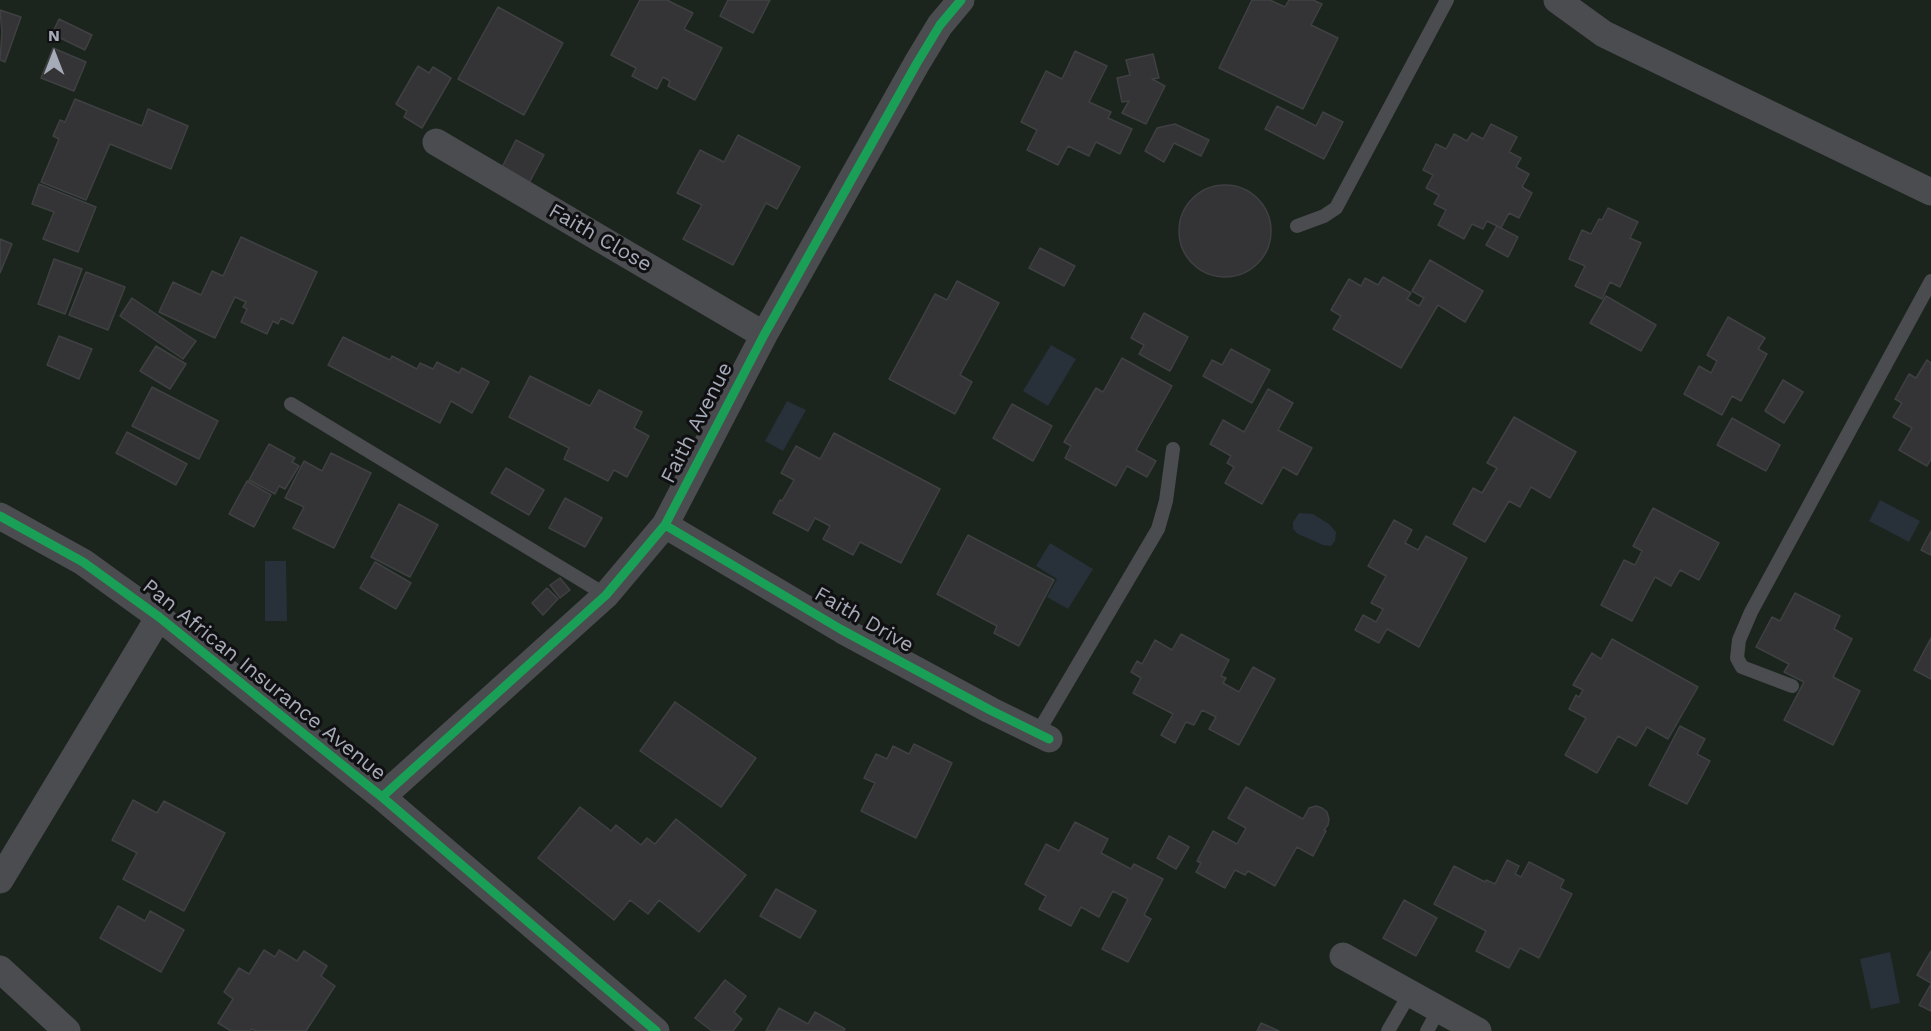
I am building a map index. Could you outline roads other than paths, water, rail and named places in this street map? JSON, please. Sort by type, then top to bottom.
[{"type":"street","name":"Faith Avenue","points":[[382,797],[606,595],[665,525],[764,334],[917,63],[940,25],[961,0]]},
{"type":"street","points":[[1557,0],[1604,34],[1931,192]]},
{"type":"street","name":"Faith Close","points":[[436,142],[764,334]]},
{"type":"street","name":"Pan African Insurance Avenue","points":[[0,516],[83,562],[159,617],[382,797],[656,1031]]},
{"type":"street","name":"Faith Drive","points":[[665,525],[842,630],[1043,737]]},
{"type":"street","points":[[0,880],[159,617]]},
{"type":"street","points":[[1343,956],[1410,993],[1433,1020],[1478,1031]]},
{"type":"street","points":[[0,969],[66,1031]]},
{"type":"lane","points":[[1297,226],[1315,220],[1336,208],[1447,0]]},
{"type":"lane","points":[[1792,686],[1742,667],[1737,658],[1739,640],[1751,612],[1931,281]]},
{"type":"lane","points":[[291,404],[606,595]]},
{"type":"lane","points":[[1043,737],[1158,529],[1166,501],[1173,449]]},
{"type":"lane","points":[[1389,1031],[1410,993]]}]
